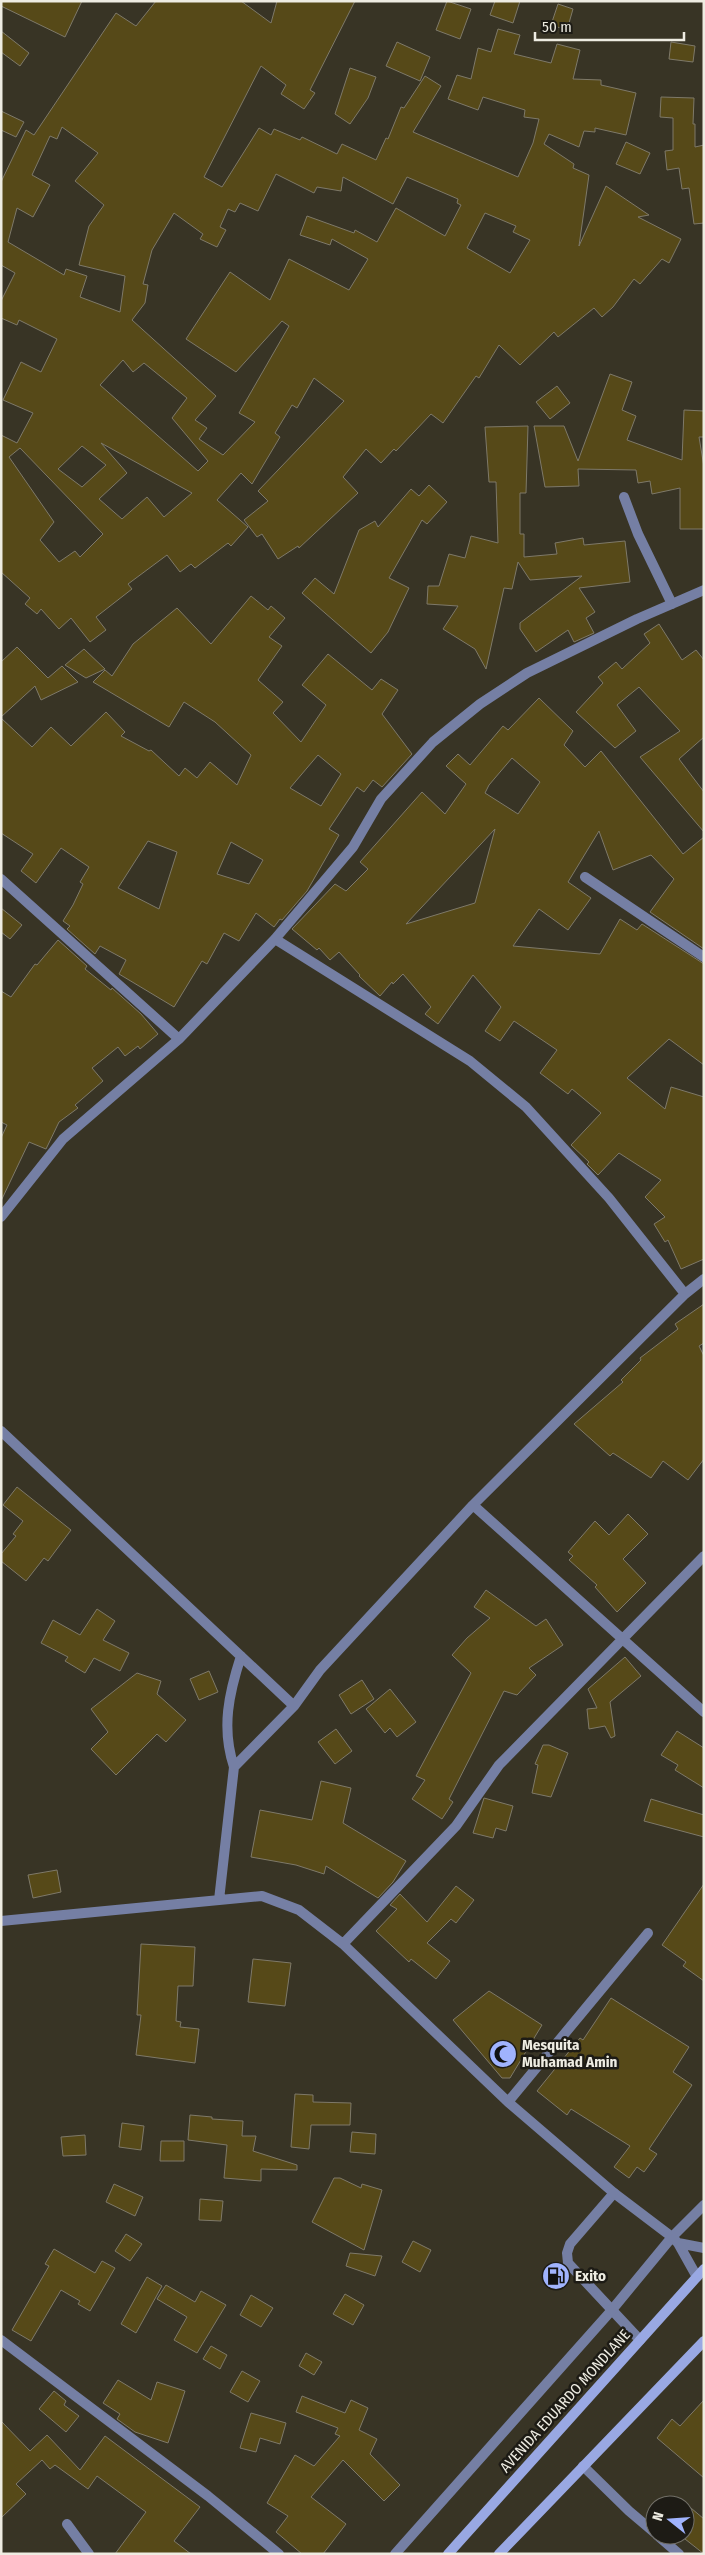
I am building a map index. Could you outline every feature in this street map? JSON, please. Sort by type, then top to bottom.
[{"type":"main road","name":"AVENIDA EDUARDO MONDLANE","points":[[448,2554],[700,2273]]},
{"type":"main road","points":[[499,2554],[704,2341]]},
{"type":"street","points":[[624,497],[638,534],[672,604]]},
{"type":"street","points":[[1,1217],[63,1139],[179,1039],[275,939],[353,848],[381,799],[433,742],[480,704],[527,673],[704,590]]},
{"type":"street","points":[[585,877],[704,957]]},
{"type":"street","points":[[1,879],[179,1039]]},
{"type":"street","points":[[275,939],[470,1061],[526,1107],[589,1176],[685,1294]]},
{"type":"street","points":[[234,1767],[294,1706],[320,1670],[473,1505],[685,1294],[704,1279]]},
{"type":"street","points":[[1,1431],[294,1706]]},
{"type":"street","points":[[473,1505],[704,1712]]},
{"type":"street","points":[[343,1944],[456,1826],[499,1765],[704,1556]]},
{"type":"street","points":[[219,1900],[234,1767],[226,1738],[227,1718],[232,1685],[241,1656]]},
{"type":"street","points":[[1,1921],[262,1896],[299,1910],[343,1944],[508,2102],[614,2193],[676,2240],[700,2273]]},
{"type":"street","points":[[508,2102],[648,1933]]},
{"type":"street","points":[[614,2193],[570,2244],[567,2254],[568,2263],[640,2340]]},
{"type":"street","points":[[395,2554],[676,2240],[704,2205]]},
{"type":"street","points":[[676,2240],[704,2248]]},
{"type":"street","points":[[1,2340],[208,2496],[279,2554]]},
{"type":"street","points":[[583,2466],[645,2525]]},
{"type":"street","points":[[67,2524],[89,2554]]},
{"type":"street","points":[[669,2545],[679,2554]]},
{"type":"building","points":[[1,1],[82,1],[65,37],[1,6]]},
{"type":"building","points":[[156,1],[241,1],[271,23],[277,1],[355,1],[310,90],[315,93],[304,109],[281,94],[286,85],[261,66],[204,177],[222,187],[259,128],[271,135],[274,129],[300,140],[302,137],[337,154],[342,144],[376,160],[386,138],[388,139],[401,107],[404,108],[425,76],[441,86],[413,132],[518,177],[533,143],[539,119],[524,117],[525,110],[483,97],[478,110],[448,99],[457,75],[471,79],[478,48],[491,52],[498,29],[520,35],[514,54],[551,63],[557,44],[580,50],[573,79],[601,80],[601,85],[636,93],[626,135],[595,128],[595,132],[584,131],[579,147],[549,134],[544,144],[574,164],[573,168],[589,175],[579,246],[606,186],[649,215],[638,217],[681,239],[669,263],[662,259],[640,284],[634,279],[613,307],[602,317],[594,308],[558,337],[554,332],[520,365],[499,345],[479,378],[476,376],[443,423],[431,414],[396,451],[394,449],[381,463],[366,449],[343,477],[358,493],[299,548],[298,546],[278,559],[262,534],[257,537],[244,520],[268,501],[258,491],[344,401],[314,378],[297,408],[292,405],[275,433],[280,437],[252,484],[241,473],[217,500],[248,527],[231,546],[228,543],[195,568],[191,564],[180,572],[167,555],[128,584],[132,589],[96,617],[106,630],[90,642],[71,618],[59,629],[41,609],[37,614],[25,604],[30,598],[1,572],[1,435],[17,443],[33,413],[3,400],[21,362],[41,372],[57,339],[19,320],[17,325],[1,318],[1,301],[15,273],[1,265],[1,182],[26,130],[34,135],[116,13],[136,26]],"holes":[[[62,127],[98,153],[75,181],[104,205],[89,226],[79,265],[125,276],[120,312],[80,297],[87,276],[66,269],[64,275],[8,242],[17,208],[33,217],[50,185],[32,175],[50,136],[57,139]],[[276,174],[314,193],[317,187],[341,191],[343,177],[393,204],[407,177],[458,199],[457,203],[461,205],[445,236],[396,208],[377,242],[355,230],[354,233],[307,216],[300,235],[330,245],[332,239],[368,259],[349,290],[289,259],[270,300],[230,272],[186,339],[236,372],[282,321],[289,326],[239,413],[255,422],[223,455],[199,439],[207,428],[195,420],[216,396],[132,320],[145,303],[148,285],[143,284],[152,250],[174,213],[203,234],[200,239],[217,247],[226,230],[220,227],[228,209],[235,212],[240,203],[258,211]],[[485,213],[516,226],[513,232],[530,240],[510,273],[467,248]],[[123,360],[133,372],[144,363],[187,398],[172,418],[208,461],[198,471],[100,385]],[[101,443],[192,493],[164,517],[147,497],[122,519],[99,499],[127,473]],[[82,446],[106,465],[82,487],[58,469]],[[20,448],[103,534],[80,557],[75,551],[59,562],[40,540],[54,522],[9,457]]]},
{"type":"building","points":[[447,1],[471,9],[460,39],[436,30]]},
{"type":"building","points":[[495,1],[520,1],[513,23],[490,15]]},
{"type":"building","points":[[558,4],[573,9],[567,30],[551,25]]},
{"type":"building","points":[[1,31],[29,53],[20,66],[1,52]]},
{"type":"building","points":[[397,42],[430,57],[420,81],[386,66]]},
{"type":"building","points":[[671,42],[695,46],[693,62],[669,59]]},
{"type":"building","points":[[350,68],[376,77],[368,98],[350,124],[335,114]]},
{"type":"building","points":[[661,97],[694,98],[693,124],[695,124],[695,147],[704,145],[704,223],[694,224],[689,188],[682,189],[679,168],[667,170],[665,151],[673,150],[673,118],[660,117]]},
{"type":"building","points":[[1,111],[24,122],[16,137],[1,130]]},
{"type":"building","points":[[626,142],[650,153],[640,174],[616,164]]},
{"type":"building","points":[[610,374],[632,382],[622,410],[636,416],[627,440],[682,460],[684,410],[704,411],[704,437],[699,437],[704,467],[704,529],[680,529],[680,488],[652,494],[650,481],[638,483],[636,470],[578,469],[579,486],[545,487],[534,426],[564,426],[578,461]]},
{"type":"building","points":[[557,386],[570,403],[550,419],[536,402]]},
{"type":"building","points":[[528,426],[526,493],[520,493],[520,534],[524,534],[524,557],[557,554],[555,543],[583,538],[584,545],[625,541],[630,582],[579,588],[595,612],[586,618],[594,633],[574,642],[568,630],[536,652],[520,629],[520,623],[582,576],[530,580],[518,562],[512,589],[504,588],[486,669],[475,649],[443,629],[458,606],[427,604],[428,586],[439,586],[449,554],[465,558],[471,536],[498,543],[496,482],[489,482],[485,427]]},
{"type":"building","points":[[429,485],[447,502],[427,524],[422,520],[389,578],[409,588],[388,632],[371,653],[302,593],[315,578],[334,594],[359,530],[375,521],[378,527],[411,489],[419,496]]},
{"type":"building","points":[[251,596],[268,610],[271,606],[285,618],[269,637],[282,646],[258,680],[283,702],[273,713],[301,742],[326,705],[302,685],[328,654],[372,690],[381,679],[398,690],[382,714],[412,754],[382,787],[373,780],[364,792],[357,787],[329,829],[339,835],[307,891],[282,920],[280,919],[274,927],[256,913],[239,941],[224,933],[207,964],[202,961],[174,1007],[119,974],[126,960],[100,946],[95,954],[67,929],[70,926],[63,921],[73,905],[83,884],[80,882],[89,867],[61,848],[36,883],[21,871],[33,854],[1,833],[1,718],[32,747],[51,727],[71,746],[106,712],[125,732],[121,736],[149,751],[151,750],[179,776],[185,768],[197,778],[210,762],[237,785],[251,755],[215,722],[184,702],[169,727],[93,682],[105,670],[112,676],[133,644],[177,608],[211,644]],"holes":[[[318,755],[341,774],[321,806],[290,788]],[[148,841],[177,852],[159,909],[118,888]],[[231,842],[263,860],[249,884],[217,874]]]},
{"type":"building","points":[[659,624],[682,660],[696,650],[704,660],[704,737],[679,759],[704,792],[704,832],[640,757],[680,731],[639,687],[617,705],[636,731],[615,748],[576,712],[603,683],[598,677],[616,662],[622,669],[650,643],[644,634]]},
{"type":"building","points":[[17,647],[48,678],[62,666],[78,682],[41,700],[35,686],[1,717],[1,662]]},
{"type":"building","points":[[84,649],[105,669],[86,678],[65,665]]},
{"type":"building","points":[[539,698],[573,731],[564,745],[585,767],[601,751],[683,854],[704,837],[704,949],[650,912],[674,879],[651,855],[613,870],[599,831],[568,882],[591,898],[568,930],[539,909],[513,946],[600,954],[620,919],[637,930],[642,924],[704,964],[704,1065],[669,1039],[627,1078],[665,1109],[671,1087],[704,1097],[704,1259],[681,1269],[668,1240],[665,1242],[654,1224],[665,1217],[645,1197],[661,1180],[619,1153],[598,1175],[587,1164],[589,1162],[571,1145],[601,1113],[572,1089],[568,1094],[540,1073],[557,1050],[514,1021],[500,1041],[485,1031],[501,1007],[473,975],[438,1024],[425,1014],[431,1007],[403,974],[393,984],[392,982],[380,996],[359,976],[339,952],[330,960],[319,948],[317,950],[292,929],[335,884],[346,891],[368,869],[360,862],[422,792],[445,814],[466,784],[446,766],[458,754],[470,765],[503,726],[508,730]],"holes":[[[512,758],[540,782],[518,814],[485,793],[489,785]],[[495,829],[475,903],[406,924]]]},
{"type":"building","points":[[1,908],[22,925],[10,939],[1,932]]},
{"type":"building","points":[[58,940],[87,966],[85,969],[111,990],[112,988],[141,1014],[158,1034],[140,1049],[138,1046],[125,1056],[118,1047],[92,1068],[103,1081],[75,1105],[78,1108],[59,1122],[46,1149],[29,1142],[1,1201],[1,1138],[7,1125],[1,1122],[1,991],[11,997],[35,964],[37,965]]},
{"type":"building","points":[[704,1304],[704,1343],[699,1346],[704,1356],[704,1459],[688,1480],[663,1461],[651,1478],[613,1453],[610,1456],[574,1424],[623,1382],[621,1380],[641,1360],[640,1358],[678,1329],[675,1324]]},
{"type":"building","points":[[17,1487],[71,1530],[48,1561],[44,1558],[26,1581],[1,1561],[1,1554],[16,1536],[13,1534],[23,1521],[3,1505]]},
{"type":"building","points":[[628,1514],[648,1534],[623,1559],[646,1583],[617,1612],[595,1587],[597,1585],[569,1560],[573,1556],[568,1552],[595,1521],[609,1535]]},
{"type":"building","points":[[486,1590],[536,1626],[546,1619],[563,1645],[529,1668],[536,1675],[517,1695],[504,1691],[449,1799],[453,1802],[442,1819],[412,1799],[425,1780],[416,1776],[471,1673],[452,1655],[467,1638],[490,1618],[474,1607]]},
{"type":"building","points":[[97,1609],[115,1621],[103,1640],[129,1653],[120,1671],[94,1658],[85,1673],[65,1661],[68,1657],[41,1643],[53,1620],[80,1635]]},
{"type":"building","points":[[625,1657],[641,1676],[610,1702],[615,1736],[611,1738],[605,1726],[589,1729],[587,1709],[597,1708],[588,1689]]},
{"type":"building","points":[[209,1671],[218,1692],[199,1700],[190,1679]]},
{"type":"building","points":[[137,1673],[161,1681],[157,1694],[186,1720],[166,1742],[157,1734],[116,1775],[91,1749],[108,1732],[91,1709]]},
{"type":"building","points":[[362,1680],[374,1699],[351,1714],[339,1695]]},
{"type":"building","points":[[390,1689],[416,1722],[397,1737],[390,1728],[385,1733],[366,1709]]},
{"type":"building","points":[[336,1729],[352,1751],[335,1764],[318,1742]]},
{"type":"building","points":[[677,1731],[704,1748],[704,1788],[675,1770],[678,1765],[661,1755]]},
{"type":"building","points":[[543,1745],[549,1745],[568,1753],[551,1797],[532,1793],[538,1765],[535,1764]]},
{"type":"building","points":[[321,1781],[351,1788],[343,1823],[406,1861],[393,1882],[378,1898],[326,1866],[324,1874],[296,1865],[251,1857],[260,1810],[312,1820]]},
{"type":"building","points":[[484,1798],[513,1806],[506,1831],[496,1828],[493,1838],[473,1833]]},
{"type":"building","points":[[651,1799],[704,1815],[704,1837],[644,1821]]},
{"type":"building","points":[[57,1870],[61,1892],[33,1898],[28,1875]]},
{"type":"building","points":[[704,1884],[704,1981],[683,1966],[686,1962],[662,1945]]},
{"type":"building","points":[[456,1886],[474,1900],[456,1923],[451,1919],[427,1943],[450,1961],[436,1979],[411,1959],[409,1962],[376,1931],[397,1909],[390,1905],[400,1894],[427,1922]]},
{"type":"building","points":[[141,1944],[195,1947],[193,1986],[178,1986],[176,2021],[181,2022],[180,2027],[199,2029],[195,2063],[136,2055],[141,2015],[137,2015]]},
{"type":"building","points":[[253,1959],[291,1963],[285,2006],[248,2002]]},
{"type":"building","name":"Mesquita Muhamad Amin","points":[[489,1991],[542,2025],[510,2078],[502,2078],[453,2020]]},
{"type":"building","points":[[611,1998],[689,2047],[673,2072],[692,2085],[649,2149],[657,2154],[644,2172],[637,2167],[629,2178],[614,2167],[630,2146],[571,2109],[567,2115],[537,2091],[580,2038],[583,2040]]},
{"type":"building","points":[[295,2094],[313,2095],[313,2102],[351,2103],[350,2125],[311,2125],[309,2149],[291,2147]]},
{"type":"building","points":[[190,2115],[243,2121],[242,2136],[256,2136],[253,2151],[297,2165],[297,2170],[261,2169],[261,2181],[224,2178],[227,2145],[188,2140]]},
{"type":"building","points":[[122,2123],[144,2126],[141,2150],[119,2147]]},
{"type":"building","points":[[352,2132],[376,2134],[375,2154],[350,2152]]},
{"type":"building","points":[[85,2135],[86,2155],[63,2156],[61,2137]]},
{"type":"building","points":[[161,2141],[184,2141],[184,2161],[160,2161]]},
{"type":"building","points":[[334,2178],[340,2178],[361,2188],[362,2184],[382,2190],[364,2250],[312,2222]]},
{"type":"building","points":[[114,2184],[143,2197],[135,2216],[106,2202]]},
{"type":"building","points":[[200,2199],[223,2201],[221,2221],[199,2220]]},
{"type":"building","points":[[126,2234],[142,2244],[130,2261],[115,2251]]},
{"type":"building","points":[[413,2241],[431,2250],[420,2272],[402,2262]]},
{"type":"building","points":[[54,2249],[95,2273],[102,2261],[115,2268],[90,2311],[78,2304],[80,2301],[61,2290],[31,2341],[12,2330],[49,2266],[45,2264]]},
{"type":"building","points":[[350,2253],[382,2256],[375,2276],[346,2266]]},
{"type":"building","points":[[147,2277],[162,2286],[136,2333],[121,2324]]},
{"type":"building","points":[[166,2285],[195,2302],[201,2291],[226,2305],[197,2353],[174,2340],[187,2317],[157,2299]]},
{"type":"building","points":[[345,2294],[364,2305],[353,2325],[333,2314]]},
{"type":"building","points":[[251,2295],[273,2308],[261,2327],[240,2315]]},
{"type":"building","points":[[211,2346],[227,2355],[220,2369],[203,2359]]},
{"type":"building","points":[[306,2353],[322,2362],[314,2375],[299,2366]]},
{"type":"building","points":[[242,2371],[260,2381],[248,2402],[230,2392]]},
{"type":"building","points":[[118,2380],[151,2400],[157,2382],[185,2391],[168,2443],[135,2432],[117,2419],[120,2414],[103,2403]]},
{"type":"building","points":[[54,2391],[66,2401],[64,2405],[79,2416],[66,2432],[39,2409]]},
{"type":"building","points":[[302,2396],[345,2413],[351,2400],[368,2408],[359,2430],[377,2439],[370,2454],[400,2485],[384,2501],[343,2460],[311,2497],[346,2524],[323,2554],[302,2554],[276,2532],[288,2516],[267,2503],[295,2455],[314,2466],[340,2436],[335,2434],[338,2428],[296,2412]]},
{"type":"building","points":[[704,2400],[704,2478],[657,2438],[672,2419],[680,2426]]},
{"type":"building","points":[[251,2413],[286,2423],[280,2444],[260,2438],[256,2452],[240,2448]]},
{"type":"building","points":[[1,2421],[30,2451],[47,2435],[80,2470],[105,2436],[200,2507],[174,2541],[191,2554],[115,2554],[146,2512],[97,2476],[88,2489],[55,2465],[50,2469],[42,2460],[16,2484],[26,2494],[1,2518]]},
{"type":"building","points":[[695,2511],[704,2519],[704,2554],[693,2545],[695,2545]]},
{"type":"place","name":"Mesquita Muhamad Amin","points":[[503,2054]]},
{"type":"place","name":"Exito","points":[[556,2276]]}]
